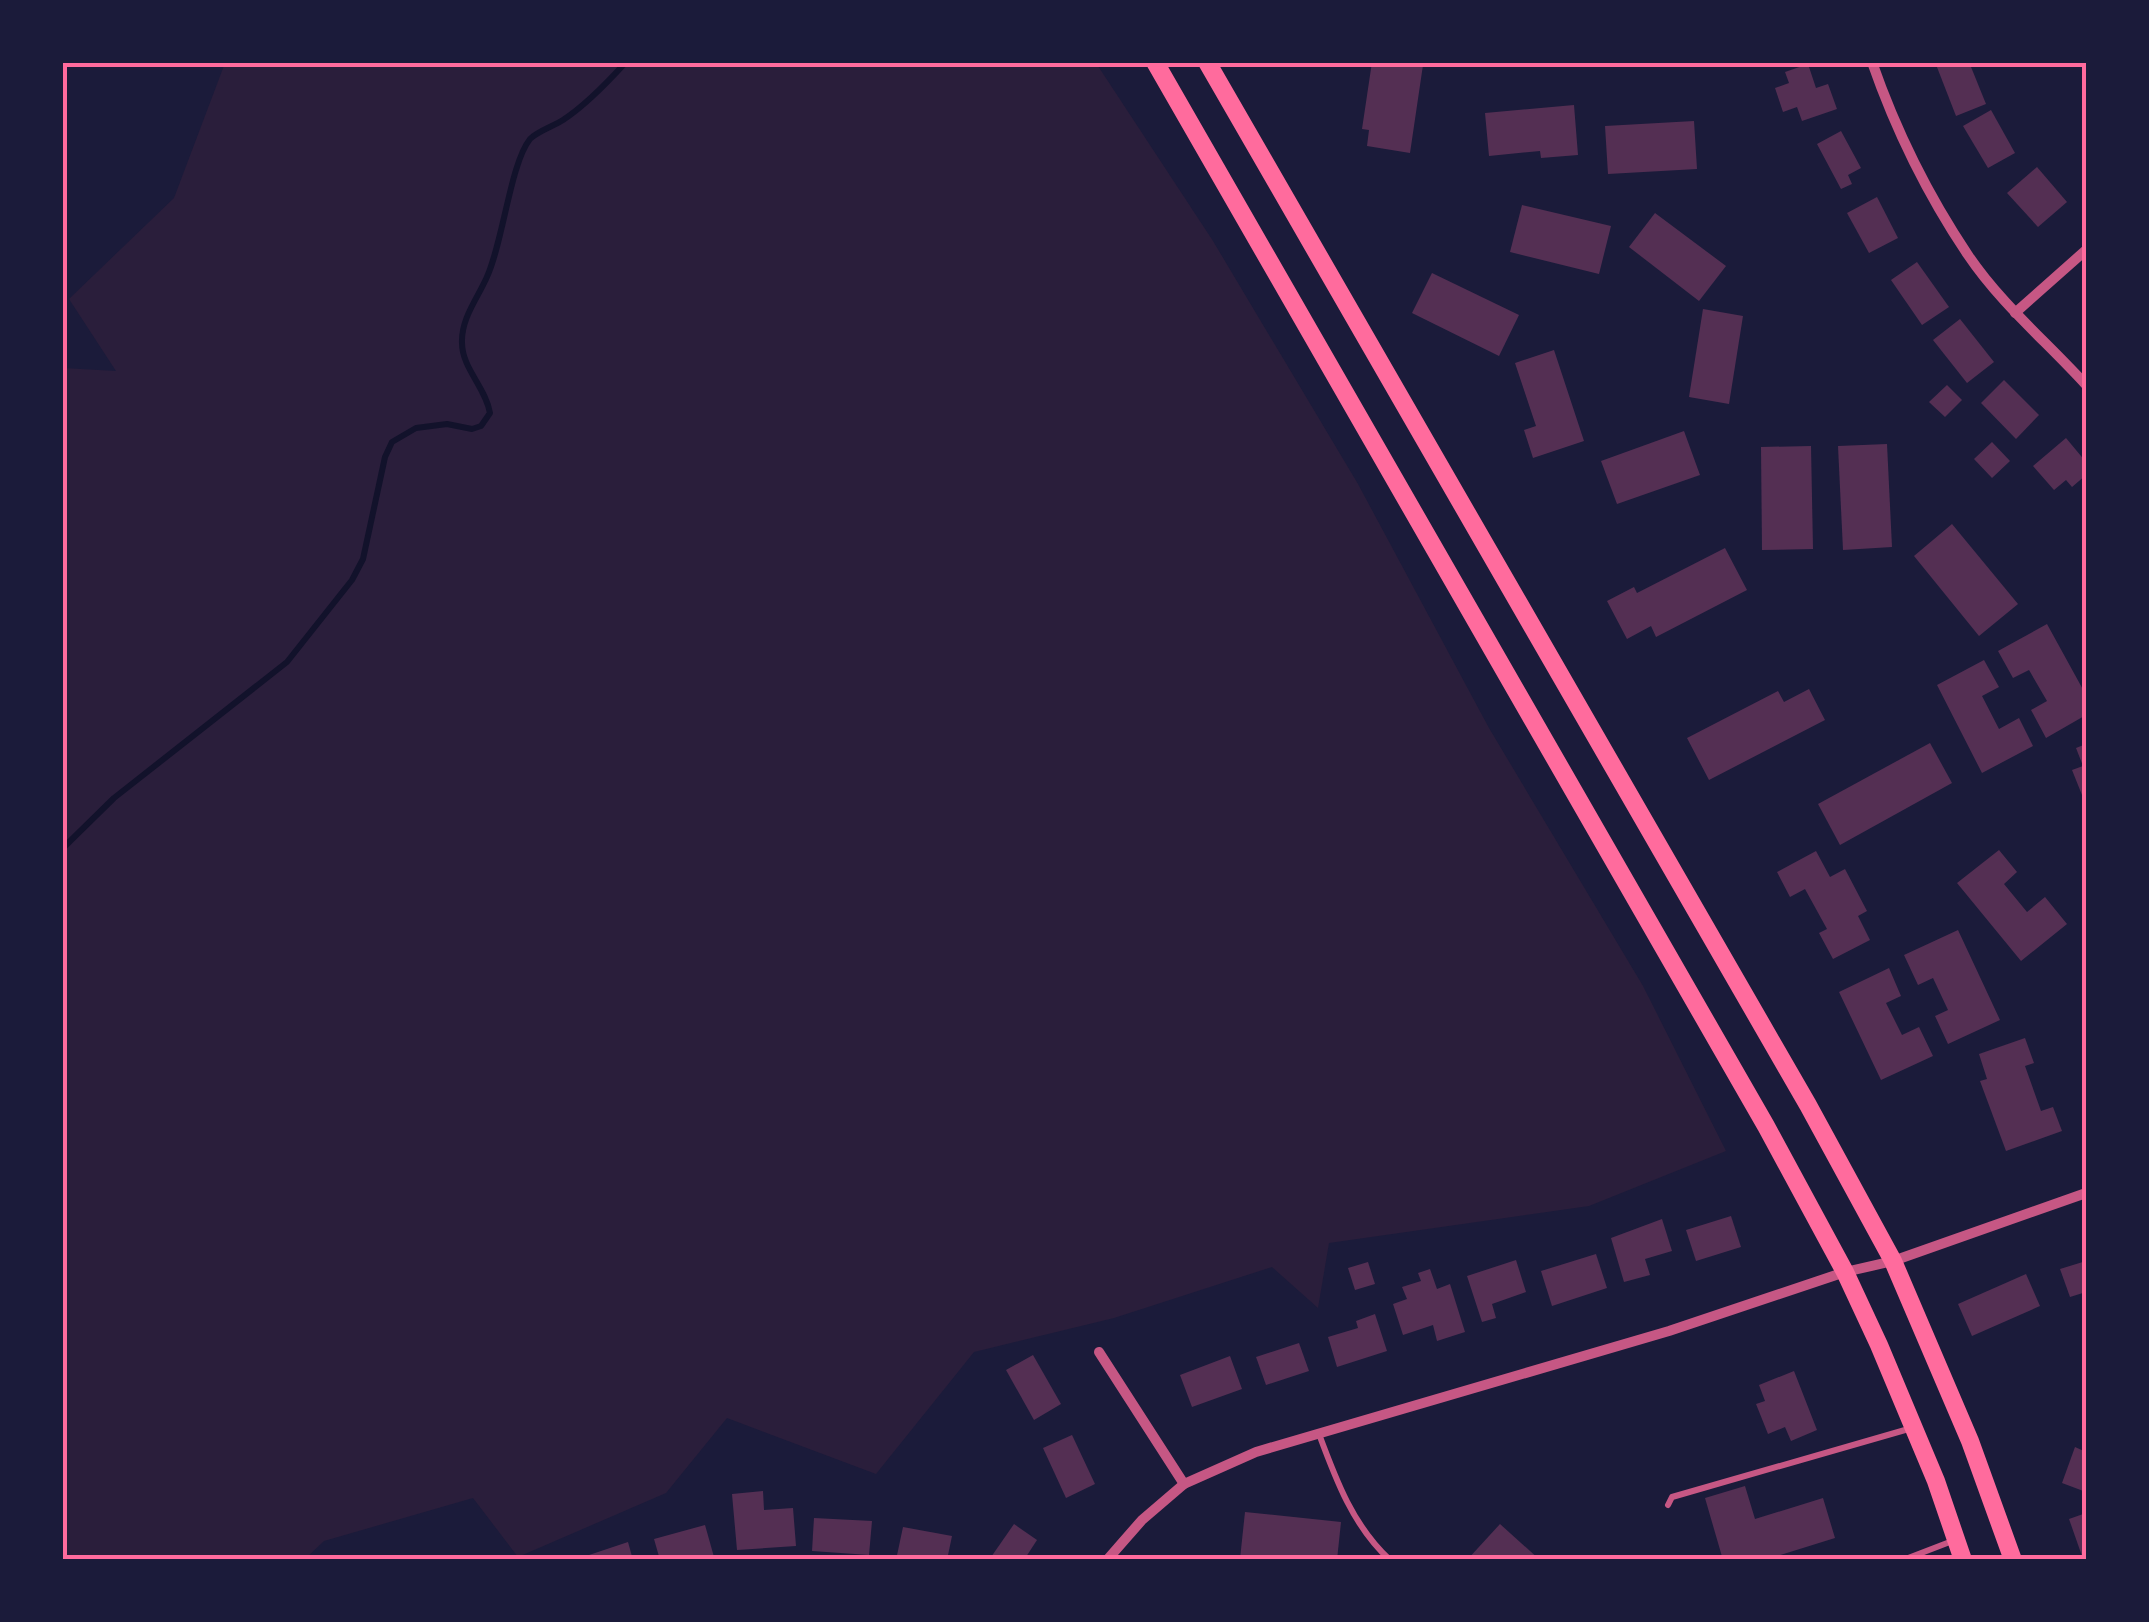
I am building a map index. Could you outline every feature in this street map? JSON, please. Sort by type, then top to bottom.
[{"type":"main road","points":[[1155,62],[1766,1126],[1845,1272],[1914,1428],[1963,1560]]},
{"type":"main road","points":[[1207,62],[1798,1088],[1893,1261],[1970,1441],[2013,1560]]},
{"type":"street","points":[[1872,62],[1934,198],[1968,256],[2015,313],[2086,385]]},
{"type":"street","points":[[2015,313],[2086,250]]},
{"type":"street","points":[[1107,1560],[1142,1520],[1184,1484],[1256,1452],[1670,1331],[1845,1272],[1893,1261],[2086,1193]]},
{"type":"street","points":[[1098,1352],[1184,1484]]},
{"type":"lane","points":[[1668,1505],[1679,1494],[1914,1428]]},
{"type":"lane","points":[[1319,1434],[1341,1494],[1390,1560]]},
{"type":"lane","points":[[1903,1560],[1956,1540]]},
{"type":"shaded area","points":[[225,63],[1096,63],[1213,241],[1358,484],[1489,728],[1643,986],[1726,1151],[1589,1206],[1329,1243],[1318,1308],[1272,1267],[1114,1318],[974,1352],[876,1474],[727,1418],[666,1493],[518,1557],[473,1498],[324,1541],[305,1559],[63,1559],[63,368],[116,371],[69,299],[174,198]]},
{"type":"building","points":[[1372,62],[1423,65],[1410,153],[1367,146],[1369,130],[1362,129]]},
{"type":"building","points":[[1935,62],[1969,62],[1986,104],[1956,116]]},
{"type":"building","points":[[1808,64],[1816,88],[1828,84],[1837,109],[1802,121],[1797,107],[1783,112],[1775,88],[1789,83],[1785,72]]},
{"type":"building","points":[[1574,105],[1578,155],[1541,158],[1540,151],[1489,156],[1485,113]]},
{"type":"building","points":[[1991,110],[2015,153],[1988,168],[1963,126]]},
{"type":"building","points":[[1694,121],[1697,169],[1608,174],[1605,126]]},
{"type":"building","points":[[1841,131],[1861,168],[1848,175],[1852,184],[1841,189],[1817,144]]},
{"type":"building","points":[[2037,167],[2067,202],[2038,227],[2007,193]]},
{"type":"building","points":[[1877,197],[1898,238],[1869,253],[1847,213]]},
{"type":"building","points":[[1522,205],[1611,226],[1599,274],[1510,252]]},
{"type":"building","points":[[1655,213],[1726,266],[1699,301],[1629,247]]},
{"type":"building","points":[[1917,262],[1949,307],[1922,325],[1891,280]]},
{"type":"building","points":[[1432,273],[1519,315],[1499,356],[1412,313]]},
{"type":"building","points":[[1703,309],[1743,316],[1729,404],[1689,397]]},
{"type":"building","points":[[1960,319],[1994,362],[1967,383],[1933,340]]},
{"type":"building","points":[[1554,350],[1584,441],[1533,458],[1524,430],[1536,426],[1515,363]]},
{"type":"building","points":[[2004,380],[2039,415],[2016,439],[1981,403]]},
{"type":"building","points":[[1947,385],[1962,400],[1945,417],[1929,402]]},
{"type":"building","points":[[1684,431],[1700,475],[1617,504],[1601,461]]},
{"type":"building","points":[[2066,438],[2086,462],[2086,475],[2072,487],[2066,480],[2054,490],[2033,466]]},
{"type":"building","points":[[1992,442],[2010,461],[1992,478],[1974,459]]},
{"type":"building","points":[[1887,444],[1892,547],[1843,550],[1838,446]]},
{"type":"building","points":[[1811,446],[1813,549],[1762,550],[1761,447]]},
{"type":"building","points":[[1952,524],[2018,604],[1979,636],[1914,556]]},
{"type":"building","points":[[1725,548],[1747,590],[1656,637],[1651,626],[1627,639],[1607,601],[1634,587],[1637,593]]},
{"type":"building","points":[[2047,624],[2086,695],[2086,715],[2046,738],[2031,710],[2047,701],[2029,670],[2013,678],[1998,651]]},
{"type":"building","points":[[1984,660],[1999,687],[1982,696],[1999,729],[2019,718],[2033,746],[1982,773],[1937,685]]},
{"type":"building","points":[[1809,689],[1825,720],[1709,780],[1687,738],[1778,691],[1784,702]]},
{"type":"building","points":[[1930,743],[1952,783],[1840,845],[1818,804]]},
{"type":"building","points":[[2086,744],[2086,805],[2072,770],[2083,766],[2076,748]]},
{"type":"building","points":[[1999,850],[2017,872],[2004,884],[2027,912],[2045,897],[2067,924],[2021,961],[1957,883]]},
{"type":"building","points":[[1816,851],[1830,877],[1845,869],[1867,911],[1858,916],[1870,940],[1833,959],[1819,933],[1827,929],[1805,889],[1790,897],[1777,872]]},
{"type":"building","points":[[1958,930],[2000,1020],[1948,1044],[1935,1016],[1948,1010],[1933,978],[1918,985],[1904,955]]},
{"type":"building","points":[[1889,968],[1901,996],[1886,1003],[1902,1035],[1919,1027],[1933,1056],[1881,1080],[1839,992]]},
{"type":"building","points":[[2025,1038],[2034,1063],[2025,1066],[2041,1111],[2053,1107],[2062,1131],[2006,1151],[1980,1081],[1987,1079],[1979,1054]]},
{"type":"building","points":[[1731,1216],[1741,1247],[1696,1261],[1686,1230]]},
{"type":"building","points":[[1662,1219],[1672,1251],[1645,1259],[1650,1275],[1624,1282],[1611,1238]]},
{"type":"building","points":[[1596,1254],[1607,1288],[1552,1306],[1541,1271]]},
{"type":"building","points":[[1516,1260],[1526,1292],[1492,1304],[1496,1318],[1482,1322],[1467,1276]]},
{"type":"building","points":[[2086,1261],[2086,1292],[2070,1297],[2060,1269]]},
{"type":"building","points":[[1368,1262],[1375,1284],[1355,1290],[1348,1268]]},
{"type":"building","points":[[1430,1269],[1437,1289],[1450,1284],[1465,1332],[1437,1341],[1433,1325],[1403,1335],[1393,1304],[1407,1299],[1402,1287],[1421,1281],[1418,1273]]},
{"type":"building","points":[[2026,1274],[2040,1306],[1972,1336],[1958,1304]]},
{"type":"building","points":[[1375,1314],[1387,1351],[1337,1367],[1328,1337],[1358,1328],[1356,1321]]},
{"type":"building","points":[[1299,1343],[1309,1371],[1266,1385],[1256,1357]]},
{"type":"building","points":[[1033,1355],[1061,1404],[1034,1420],[1006,1370]]},
{"type":"building","points":[[1230,1356],[1242,1389],[1192,1407],[1180,1375]]},
{"type":"building","points":[[1794,1371],[1817,1430],[1791,1441],[1785,1427],[1768,1434],[1756,1404],[1765,1401],[1759,1385]]},
{"type":"building","points":[[1072,1435],[1095,1484],[1066,1498],[1043,1448]]},
{"type":"building","points":[[2075,1447],[2086,1452],[2086,1492],[2062,1483]]},
{"type":"building","points":[[1745,1486],[1755,1519],[1823,1498],[1835,1538],[1777,1556],[1778,1560],[1723,1560],[1705,1498]]},
{"type":"building","points":[[763,1491],[764,1510],[793,1508],[796,1546],[737,1550],[732,1494]]},
{"type":"building","points":[[1245,1512],[1341,1522],[1337,1560],[1240,1559]]},
{"type":"building","points":[[2086,1513],[2086,1554],[2082,1556],[2069,1519]]},
{"type":"building","points":[[814,1518],[872,1521],[869,1555],[812,1551]]},
{"type":"building","points":[[1014,1524],[1037,1540],[1024,1560],[989,1560]]},
{"type":"building","points":[[1500,1524],[1540,1560],[1467,1560]]},
{"type":"building","points":[[705,1525],[714,1557],[660,1560],[654,1539]]},
{"type":"building","points":[[903,1527],[952,1536],[947,1560],[896,1560]]},
{"type":"building","points":[[628,1542],[633,1560],[590,1560],[589,1555]]},
{"type":"waterway","points":[[62,849],[114,798],[287,662],[352,580],[363,559],[385,457],[392,442],[416,428],[447,424],[472,429],[481,426],[490,413],[466,361],[462,334],[492,264],[517,166],[533,136],[588,101],[626,62]]}]
